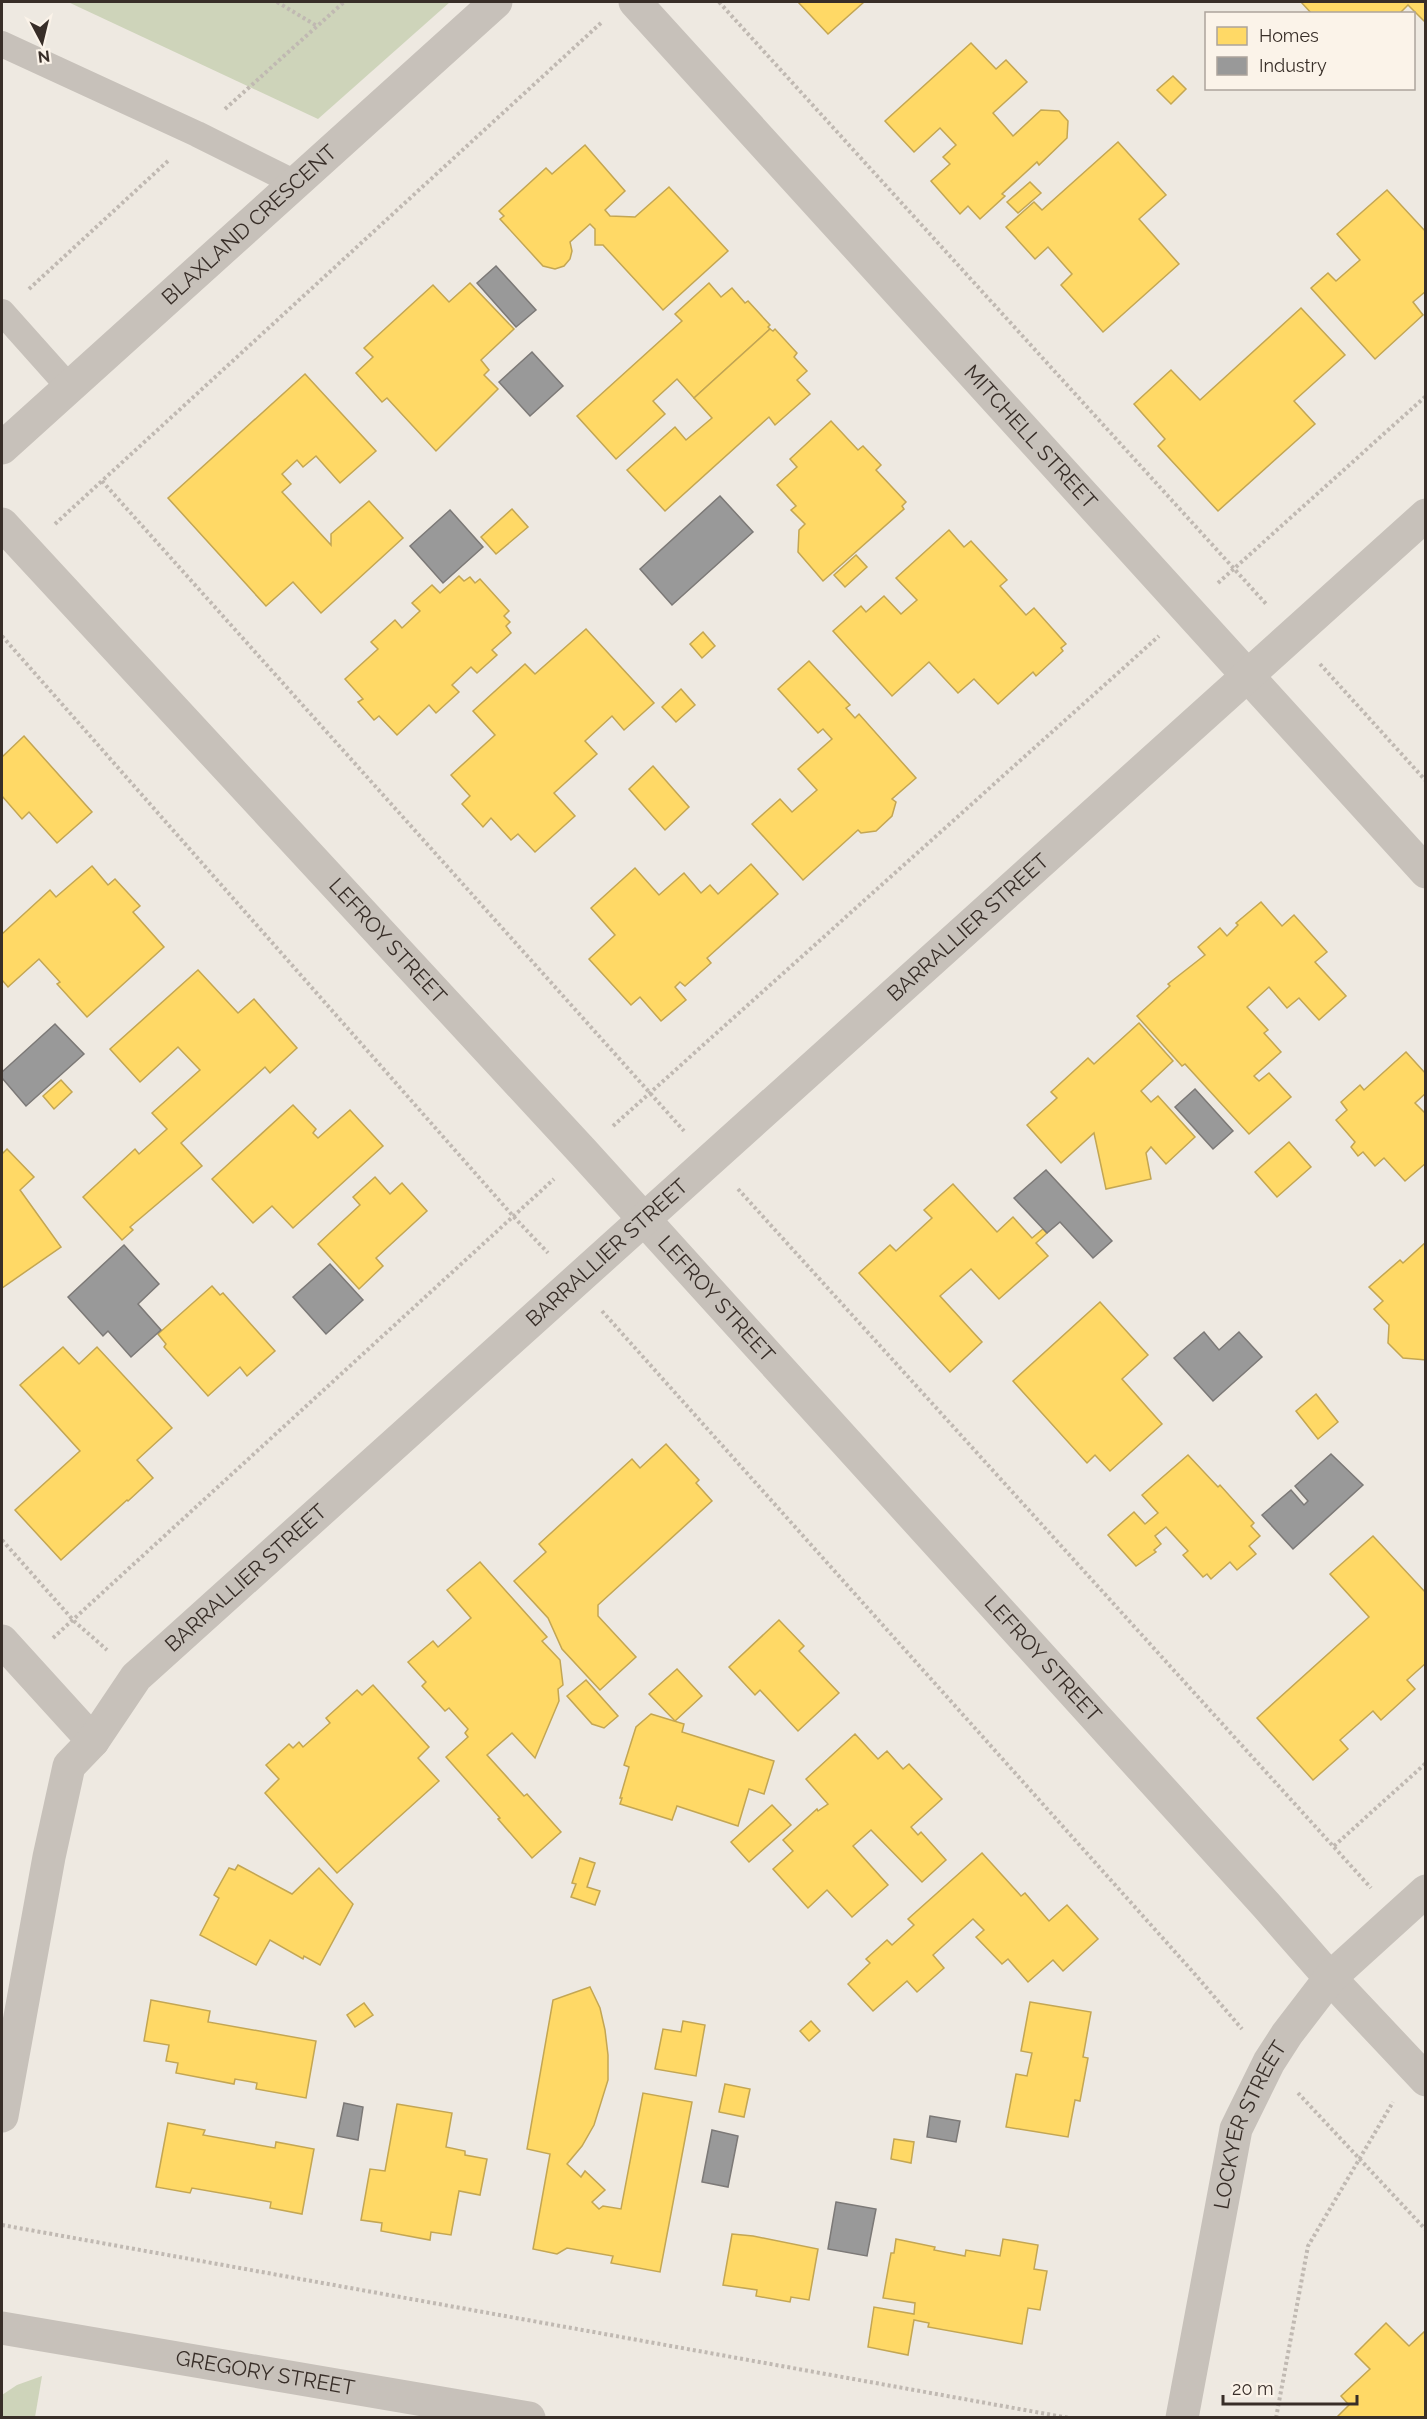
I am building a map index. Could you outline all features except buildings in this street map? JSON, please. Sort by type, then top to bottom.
[{"type":"street","name":"BLAXLAND CRESCENT","points":[[2,448],[496,2]]},
{"type":"street","name":"MITCHELL STREET","points":[[622,8],[1188,610],[1425,872]]},
{"type":"street","name":"BARRALLIER STREET","points":[[2,2116],[49,1857],[69,1766],[93,1741],[136,1677],[1425,515]]},
{"type":"street","name":"LEFROY STREET","points":[[2,524],[583,1152],[1330,1978],[1420,2074]]},
{"type":"street","points":[[2,1641],[93,1741]]},
{"type":"street","name":"LOCKYER STREET","points":[[1182,2418],[1236,2129],[1269,2062],[1287,2034],[1330,1978],[1425,1891]]},
{"type":"street","name":"GREGORY STREET","points":[[2,2328],[528,2418]]},
{"type":"lane","points":[[2,44],[197,134],[295,183]]},
{"type":"lane","points":[[2,312],[69,387]]},
{"type":"path","points":[[277,2],[317,26]]},
{"type":"path","points":[[719,2],[1425,781]]},
{"type":"path","points":[[27,551],[622,8]]},
{"type":"path","points":[[48,1642],[74,1621],[583,1152],[1425,396]]},
{"type":"path","points":[[2,636],[513,1216],[575,1281],[1177,1954],[1269,2062],[1425,2230]]},
{"type":"path","points":[[2,1540],[74,1621],[136,1677]]},
{"type":"path","points":[[1334,1846],[1425,1763]]},
{"type":"path","points":[[1276,2418],[1308,2246],[1359,2159],[1420,2074]]},
{"type":"path","points":[[2,2225],[1069,2418]]},
{"type":"green space","points":[[68,2],[450,2],[318,119]]},
{"type":"green space","points":[[42,2376],[35,2417],[2,2417],[2,2395],[17,2385]]}]
